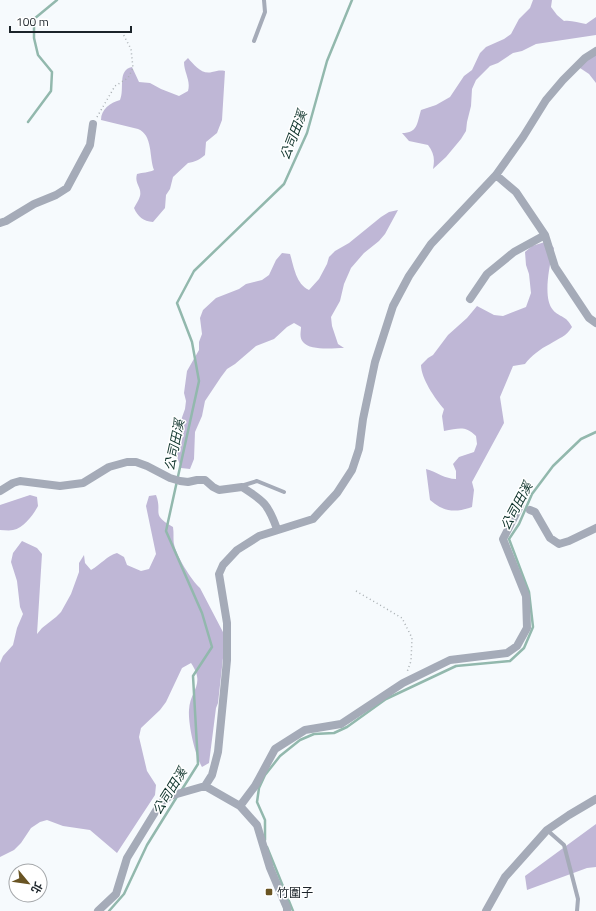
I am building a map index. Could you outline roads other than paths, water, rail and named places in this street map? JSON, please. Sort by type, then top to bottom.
[{"type":"street","points":[[98,911],[116,894],[127,858],[163,801],[170,796],[203,787],[212,775],[218,752],[227,660],[227,623],[219,574],[223,565],[237,550],[258,536],[313,519],[337,493],[352,470],[359,449],[363,420],[375,362],[393,306],[409,276],[431,244],[496,175],[523,137],[546,100],[585,58],[596,51]]},
{"type":"street","points":[[0,223],[34,204],[56,195],[66,188],[90,145],[93,124]]},
{"type":"street","points":[[496,175],[516,192],[545,235],[555,267],[589,318],[596,323]]},
{"type":"street","points":[[470,299],[487,274],[514,252],[545,235]]},
{"type":"street","points":[[0,491],[13,483],[20,481],[60,486],[83,483],[109,467],[127,462],[136,462],[170,478],[180,481],[188,482],[204,480],[219,490],[242,487],[267,505],[277,529]]},
{"type":"street","points":[[240,806],[255,786],[275,749],[305,730],[341,724],[403,683],[450,660],[507,653],[517,646],[527,628],[526,596],[503,539],[520,506]]},
{"type":"street","points":[[530,510],[535,512],[550,538],[559,544],[570,541],[596,528]]},
{"type":"street","points":[[203,787],[240,806],[257,825],[270,868],[288,908],[287,911]]},
{"type":"street","points":[[486,911],[505,877],[547,830],[596,799]]},
{"type":"lane","points":[[254,41],[265,12],[264,0]]},
{"type":"lane","points":[[236,488],[257,481],[284,492]]},
{"type":"lane","points":[[520,506],[530,510]]},
{"type":"lane","points":[[547,830],[564,844],[578,899],[577,911]]},
{"type":"waterway","points":[[28,122],[51,91],[52,72],[38,55],[34,38],[34,19],[57,0]]},
{"type":"waterway","name":"公司田溪","points":[[181,791],[198,764],[193,676],[212,647],[202,613],[166,531],[199,381],[192,342],[177,303],[194,271],[284,184],[307,133],[327,61],[352,0]]},
{"type":"waterway","name":"公司田溪","points":[[265,840],[265,820],[257,802],[259,788],[265,775],[280,756],[300,740],[314,734],[334,733],[347,727],[386,699],[456,666],[510,661],[524,648],[533,627],[529,592],[509,539],[519,524],[532,494],[553,466],[581,439],[596,432]]},
{"type":"waterway","name":"公司田溪","points":[[109,911],[124,894],[147,845],[178,795]]},
{"type":"waterway","name":"公司田溪","points":[[267,847],[293,911]]},
{"type":"place","name":"竹圍子","points":[[269,892]]}]
